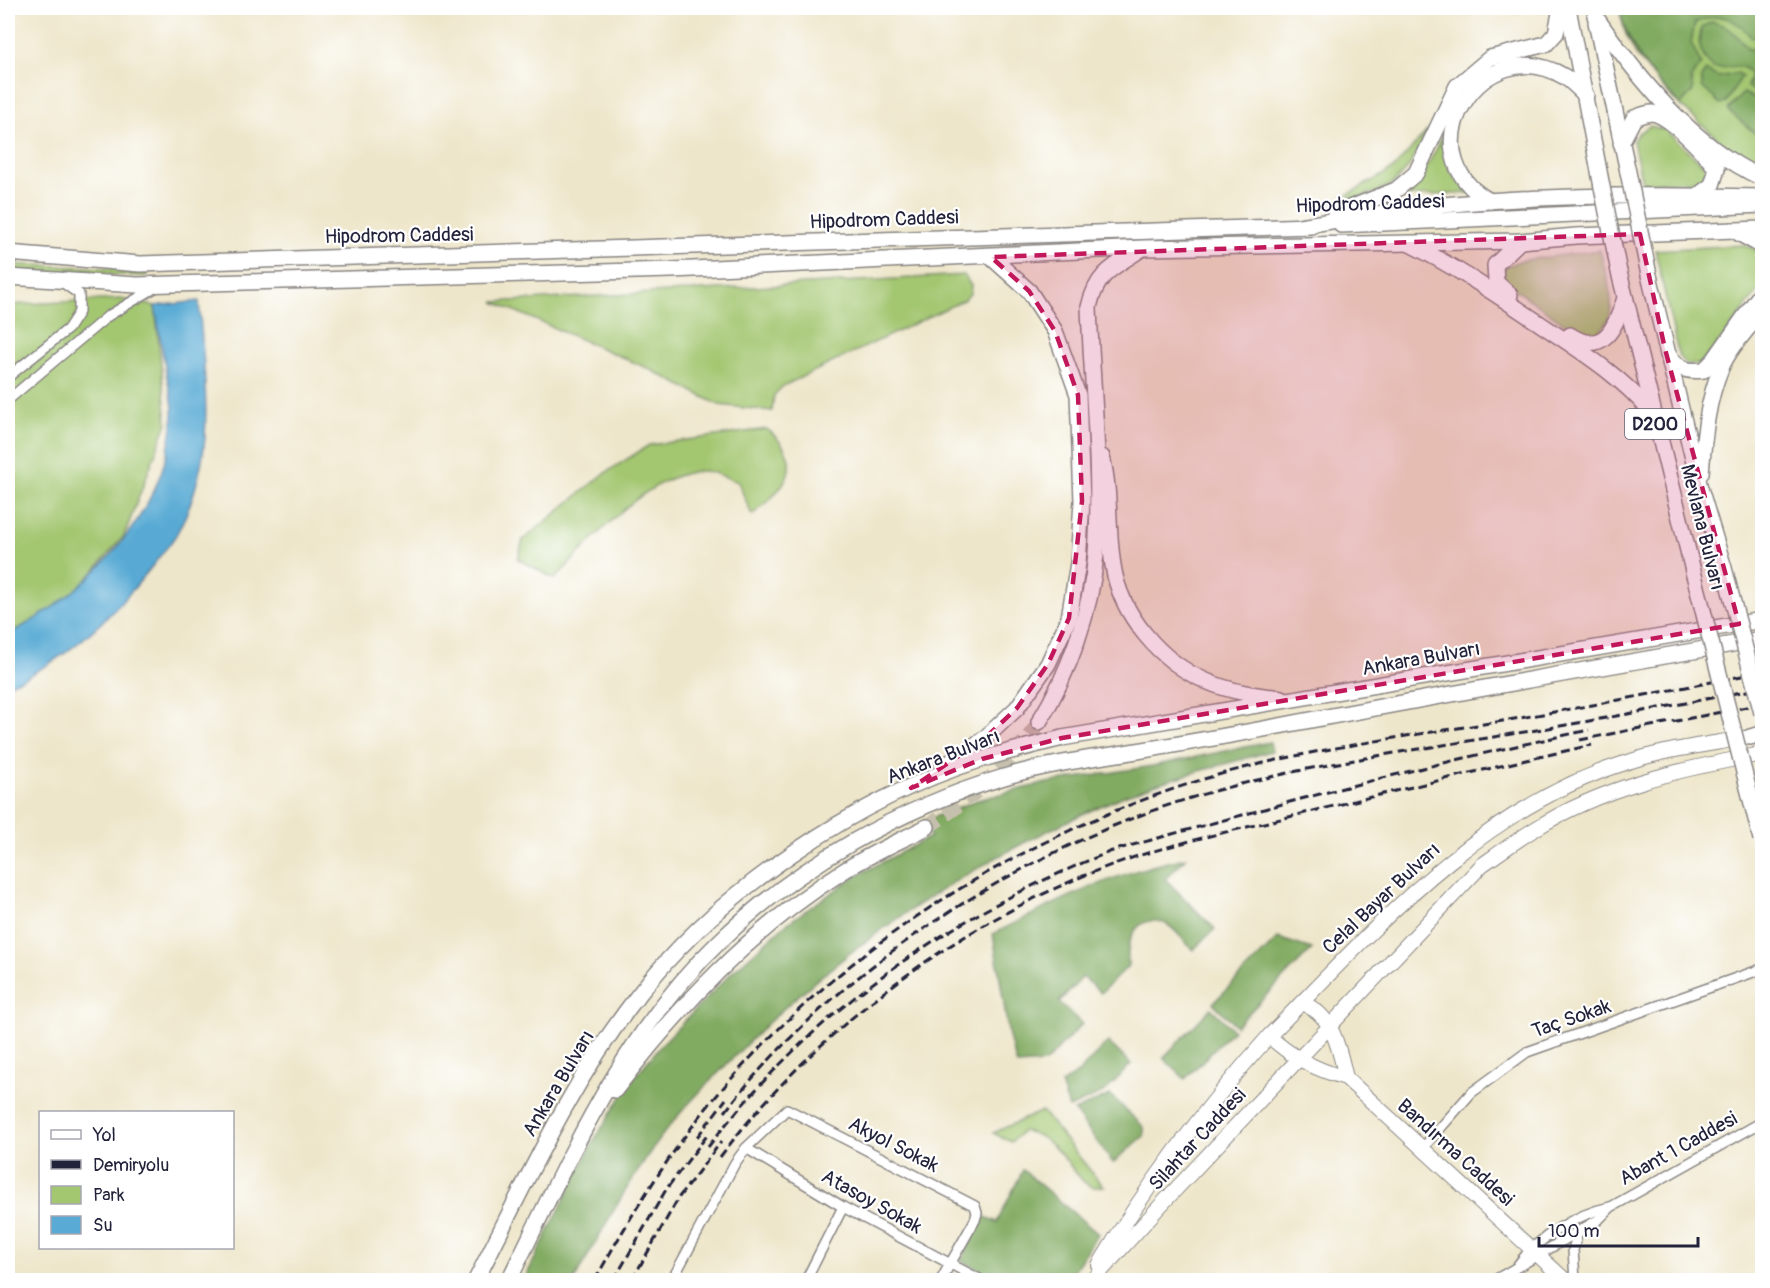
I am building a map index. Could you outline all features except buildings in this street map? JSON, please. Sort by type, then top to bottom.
[{"type":"main road","points":[[1299,226],[1396,190],[1416,173],[1429,149],[1450,96],[1457,86],[1490,58],[1546,44],[1552,39],[1559,24],[1561,8]]},
{"type":"main road","name":"Mevlana Bulvarı","points":[[1568,8],[1625,298],[1652,414],[1762,842]]},
{"type":"main road","points":[[1594,12],[1628,65],[1656,96],[1719,152],[1744,169],[1762,177]]},
{"type":"main road","name":"Mevlana Bulvarı","points":[[1594,12],[1665,349],[1700,488],[1724,568],[1762,713]]},
{"type":"main road","points":[[1490,201],[1477,194],[1465,182],[1455,164],[1452,140],[1455,119],[1478,84],[1504,69],[1526,66],[1566,77],[1586,95]]},
{"type":"main road","points":[[1621,143],[1634,118],[1653,113],[1664,117],[1708,157],[1717,169],[1712,185],[1697,196]]},
{"type":"main road","points":[[1299,226],[1443,205],[1490,201],[1697,196],[1762,197]]},
{"type":"main road","name":"Hipodrom Caddesi","points":[[8,253],[140,264],[1416,223],[1762,205]]},
{"type":"main road","name":"Hipodrom Caddesi","points":[[8,277],[163,284],[672,270],[991,257],[1143,248],[1521,242],[1576,236],[1762,229]]},
{"type":"main road","points":[[1733,230],[1762,246]]},
{"type":"main road","points":[[1521,242],[1495,265],[1496,282],[1502,289],[1583,343],[1597,342],[1609,335],[1617,323],[1625,298]]},
{"type":"main road","points":[[1410,244],[1465,273],[1603,367],[1632,390],[1652,414]]},
{"type":"main road","points":[[1039,722],[1055,695],[1077,639],[1088,601],[1096,555],[1096,434],[1089,307],[1093,291],[1103,274],[1143,248]]},
{"type":"main road","points":[[911,788],[984,739],[1017,708],[1048,664],[1069,618],[1082,501],[1078,395],[1055,331],[1029,291],[991,257]]},
{"type":"main road","points":[[1665,349],[1676,365],[1683,370],[1704,370],[1714,360],[1762,292]]},
{"type":"main road","points":[[1700,488],[1704,435],[1711,398],[1722,367],[1762,311]]},
{"type":"main road","points":[[1096,434],[1107,476],[1113,567],[1124,602],[1136,623],[1152,643],[1173,662],[1205,681],[1243,693],[1300,700]]},
{"type":"main road","name":"Ankara Bulvarı","points":[[476,1281],[552,1129],[637,996],[698,929],[763,873],[834,827],[911,788],[982,759],[1062,738],[1300,700],[1762,620]]},
{"type":"main road","name":"Ankara Bulvarı","points":[[509,1281],[603,1091],[634,1043],[671,993],[719,942],[796,879],[859,839],[934,801],[1005,776],[1063,763],[1203,740],[1762,639]]},
{"type":"main road","name":"Celal Bayar Bulvarı","points":[[1301,1003],[1415,890],[1466,848],[1522,809],[1572,783],[1625,762],[1756,735]]},
{"type":"main road","points":[[1330,1025],[1482,866],[1536,828],[1585,803],[1638,783],[1686,768],[1760,755]]},
{"type":"main road","points":[[582,1133],[661,1032],[735,955],[789,908],[843,872],[927,827]]},
{"type":"main road","points":[[1269,1036],[1301,1003],[1311,1006],[1330,1025],[1346,1078]]},
{"type":"main road","name":"Silahtar Caddesi","points":[[1092,1281],[1330,1025]]},
{"type":"main road","name":"Silahtar Caddesi","points":[[1092,1281],[1138,1200],[1171,1153],[1215,1096],[1269,1036]]},
{"type":"main road","name":"Bandırma Caddesi","points":[[1269,1036],[1282,1049],[1322,1072],[1346,1078],[1565,1281]]},
{"type":"street","points":[[8,377],[68,329],[79,312],[79,294],[60,280]]},
{"type":"street","points":[[8,400],[108,316],[163,284]]},
{"type":"street","name":"Taç Sokak","points":[[1422,1149],[1471,1093],[1527,1052],[1762,969]]},
{"type":"street","name":"Akyol Sokak","points":[[746,1148],[788,1109],[975,1206],[977,1213],[975,1220],[950,1264]]},
{"type":"street","name":"Abant 1 Caddesi","points":[[1535,1252],[1578,1232],[1598,1220],[1611,1207],[1762,1122]]},
{"type":"street","points":[[672,1281],[724,1179],[746,1148]]},
{"type":"street","name":"Atasoy Sokak","points":[[746,1148],[843,1207],[981,1281]]},
{"type":"street","points":[[806,1281],[843,1207]]},
{"type":"street","name":"Abant 1 Caddesi","points":[[1495,1281],[1515,1270],[1535,1252],[1591,1211],[1611,1207]]},
{"type":"street","points":[[1575,1281],[1572,1250],[1578,1232]]},
{"type":"street","points":[[941,1281],[950,1264]]},
{"type":"highlighted area","points":[[1640,234],[1665,349],[1739,624],[1062,738],[982,759],[911,788],[984,739],[1017,708],[1048,664],[1069,618],[1082,501],[1078,395],[1055,331],[1029,291],[991,257]]},
{"type":"green space","points":[[1619,8],[1762,8],[1762,168],[1745,163],[1670,96],[1636,55],[1625,32]]},
{"type":"green space","points":[[1619,8],[1762,8],[1762,35],[1752,38],[1739,25],[1726,18],[1712,17],[1695,23],[1691,43],[1701,64],[1691,78],[1693,91],[1681,105],[1642,61],[1628,36]]},
{"type":"green space","points":[[1712,22],[1729,29],[1748,49],[1755,49],[1762,44],[1762,95],[1747,87],[1751,76],[1744,68],[1735,66],[1713,68],[1705,59],[1700,48],[1700,37],[1703,26]]},
{"type":"green space","points":[[1706,71],[1719,77],[1738,73],[1742,76],[1726,102],[1720,104],[1702,87],[1702,76]]},
{"type":"green space","points":[[1743,93],[1762,101],[1762,132],[1758,136],[1728,110]]},
{"type":"green space","points":[[1650,126],[1665,130],[1708,169],[1705,177],[1696,181],[1642,183],[1633,141],[1638,133]]},
{"type":"green space","points":[[1428,130],[1407,169],[1389,186],[1364,196],[1346,199],[1344,197],[1393,169]]},
{"type":"green space","points":[[1444,132],[1450,171],[1468,193],[1401,197],[1426,167]]},
{"type":"green space","points":[[1744,245],[1762,252],[1762,285],[1716,347],[1698,365],[1687,364],[1679,357],[1655,250]]},
{"type":"green space","points":[[1600,250],[1609,287],[1611,311],[1608,321],[1601,330],[1589,336],[1581,335],[1509,285],[1502,276],[1503,268],[1519,261]]},
{"type":"green space","points":[[8,264],[147,270],[147,276],[8,271]]},
{"type":"green space","points":[[964,275],[971,286],[970,294],[964,300],[783,386],[774,395],[772,411],[719,405],[647,368],[494,302]]},
{"type":"green space","points":[[120,299],[155,306],[167,423],[124,536],[25,652],[8,662],[8,305]]},
{"type":"green space","points":[[767,429],[780,441],[787,453],[788,475],[774,495],[752,515],[738,482],[716,473],[702,471],[681,475],[640,496],[603,529],[555,579],[518,559],[523,540],[605,473],[649,445]]},
{"type":"green space","points":[[1270,742],[1272,751],[1151,786],[1059,825],[956,881],[859,946],[770,1022],[679,1115],[642,1164],[574,1280],[524,1280],[594,1140],[631,1081],[663,1043],[732,972],[786,924],[856,876],[930,837],[924,821],[977,800],[1046,783],[1152,766]]},
{"type":"green space","points":[[1186,858],[1165,879],[1215,929],[1193,950],[1166,924],[1156,921],[1140,925],[1131,938],[1129,965],[1101,993],[1083,977],[1059,1002],[1082,1024],[1045,1063],[1017,1065],[1009,1037],[993,934],[1110,879]]},
{"type":"green space","points":[[1278,938],[1312,949],[1236,1026],[1213,1003]]},
{"type":"green space","points":[[1211,1008],[1233,1030],[1185,1079],[1163,1058]]},
{"type":"green space","points":[[1108,1042],[1131,1064],[1105,1092],[1069,1108],[1061,1084],[1078,1073]]},
{"type":"green space","points":[[1110,1095],[1144,1127],[1144,1136],[1113,1163],[1074,1111]]},
{"type":"green space","points":[[1042,1111],[1104,1186],[1093,1187],[1085,1183],[1058,1151],[1042,1138],[1023,1131],[1011,1142],[993,1133]]},
{"type":"green space","points":[[1023,1170],[1098,1234],[1068,1280],[999,1280],[961,1261],[983,1216],[997,1222]]},
{"type":"water","points":[[199,301],[205,387],[205,438],[195,488],[182,524],[174,539],[154,564],[106,618],[70,650],[8,685],[8,634],[38,617],[95,572],[119,545],[140,515],[157,483],[168,449],[173,410],[155,306]]},
{"type":"tunnel","points":[[927,827],[989,780],[1028,738],[1039,722]]},
{"type":"railway","points":[[595,1280],[662,1169],[708,1106],[758,1049],[813,997],[871,949],[932,906],[997,867],[1064,833],[1133,804],[1239,769],[1346,746],[1558,711],[1762,672]]},
{"type":"railway","points":[[725,1112],[771,1058],[823,1007],[881,960],[944,916],[1009,876],[1076,842],[1144,814],[1211,792],[1287,773],[1579,723],[1762,688]]},
{"type":"railway","points":[[1580,740],[1762,704]]},
{"type":"railway","points":[[708,1147],[792,1052],[888,972],[939,937],[1049,878],[1121,848],[1399,774],[1589,730]]},
{"type":"railway","points":[[720,1157],[759,1109],[802,1064],[896,983],[948,947],[1001,915],[1057,888],[1136,856],[1182,843],[1592,745]]},
{"type":"railway","points":[[697,1137],[726,1099]]},
{"type":"railway","points":[[614,1280],[667,1188],[709,1133]]},
{"type":"railway","points":[[632,1280],[679,1197],[721,1142]]}]
